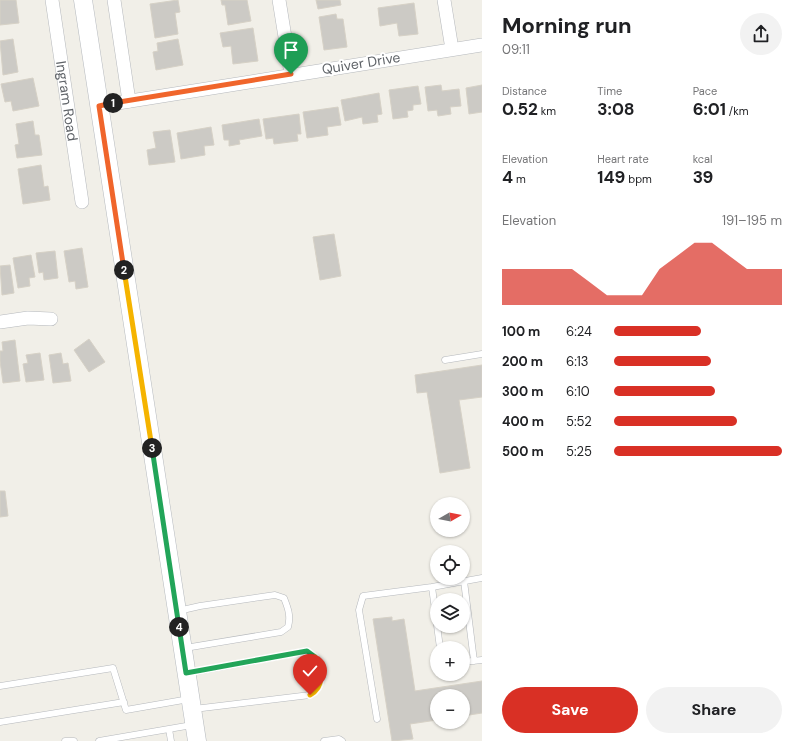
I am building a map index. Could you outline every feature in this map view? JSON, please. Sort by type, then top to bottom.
[{"type":"main road","points":[[83,0],[193,718]]},
{"type":"street","name":"Ingram Road","points":[[52,0],[82,202]]},
{"type":"street","points":[[114,0],[129,101]]},
{"type":"street","points":[[279,0],[291,74]]},
{"type":"street","points":[[444,0],[452,49]]},
{"type":"street","name":"Quiver Drive","points":[[99,106],[482,44]]},
{"type":"street","points":[[0,322],[28,318],[51,319]]},
{"type":"lane","points":[[445,360],[482,354]]},
{"type":"lane","points":[[470,580],[482,578]]},
{"type":"lane","points":[[377,719],[358,610],[363,596],[443,585]]},
{"type":"lane","points":[[465,585],[474,660]]},
{"type":"lane","points":[[432,587],[439,641]]},
{"type":"lane","points":[[177,611],[200,606],[275,595],[284,598],[288,608],[290,621],[288,627],[281,632],[183,649]]},
{"type":"lane","points":[[99,741],[169,729],[193,718],[310,695],[316,692],[321,681],[320,668],[314,655],[307,651],[186,673]]},
{"type":"lane","points":[[470,661],[482,660]]},
{"type":"lane","points":[[0,686],[113,668],[126,710],[193,718]]},
{"type":"lane","points":[[0,722],[124,702]]},
{"type":"lane","points":[[169,729],[171,741]]},
{"type":"lane","points":[[328,741],[339,739],[342,741]]},
{"type":"lane","points":[[65,741],[74,741]]},
{"type":"building","points":[[0,0],[16,0],[19,23],[0,25]]},
{"type":"building","points":[[178,0],[180,12],[175,13],[178,34],[155,38],[150,4]]},
{"type":"building","points":[[221,0],[247,0],[251,21],[228,25],[225,5],[222,5]]},
{"type":"building","points":[[316,0],[340,0],[341,5],[318,9]]},
{"type":"building","points":[[414,3],[418,34],[399,36],[397,23],[380,26],[378,8]]},
{"type":"building","points":[[336,14],[337,19],[343,19],[347,47],[324,50],[319,17]]},
{"type":"building","points":[[253,28],[258,61],[233,64],[231,46],[223,47],[220,33]]},
{"type":"building","points":[[13,39],[18,72],[3,75],[0,41]]},
{"type":"building","points":[[178,39],[183,65],[156,70],[153,52],[158,51],[157,43]]},
{"type":"building","points":[[33,78],[39,106],[13,111],[11,101],[5,102],[1,84]]},
{"type":"building","points":[[441,85],[442,91],[459,89],[461,106],[450,107],[451,114],[438,116],[437,110],[428,111],[425,87]]},
{"type":"building","points":[[482,85],[482,112],[469,114],[466,88]]},
{"type":"building","points":[[418,86],[421,104],[413,105],[413,110],[407,111],[408,117],[393,119],[389,90]]},
{"type":"building","points":[[379,93],[382,114],[377,115],[378,122],[363,124],[362,117],[345,121],[341,100]]},
{"type":"building","points":[[338,107],[341,125],[327,127],[328,135],[307,138],[303,112]]},
{"type":"building","points":[[299,114],[301,134],[297,134],[298,141],[274,144],[273,138],[266,139],[263,119]]},
{"type":"building","points":[[259,119],[262,136],[239,140],[240,144],[229,146],[229,140],[224,140],[222,125]]},
{"type":"building","points":[[33,121],[35,135],[39,135],[42,155],[17,158],[15,145],[19,144],[16,124]]},
{"type":"building","points":[[211,127],[214,145],[204,146],[205,155],[181,159],[177,133]]},
{"type":"building","points":[[170,130],[175,162],[149,165],[147,150],[156,148],[153,132]]},
{"type":"building","points":[[41,165],[44,187],[48,186],[50,200],[23,204],[18,169]]},
{"type":"building","points":[[334,234],[341,276],[320,280],[313,237]]},
{"type":"building","points":[[82,248],[88,287],[76,289],[75,281],[69,282],[64,251]]},
{"type":"building","points":[[55,251],[58,278],[44,280],[43,272],[39,273],[36,253]]},
{"type":"building","points":[[31,255],[35,277],[29,278],[30,286],[18,288],[13,258]]},
{"type":"building","points":[[10,265],[14,293],[2,295],[0,266]]},
{"type":"building","points":[[89,339],[105,362],[89,372],[74,350]]},
{"type":"building","points":[[15,340],[20,381],[3,383],[0,361],[0,351],[3,351],[2,342]]},
{"type":"building","points":[[40,353],[44,380],[26,382],[23,364],[28,363],[26,355]]},
{"type":"building","points":[[61,353],[63,364],[68,363],[71,381],[53,383],[49,355]]},
{"type":"building","points":[[482,365],[482,397],[459,400],[470,468],[440,473],[427,392],[417,393],[415,375]]},
{"type":"building","points":[[0,491],[5,491],[8,516],[0,517]]},
{"type":"building","points":[[392,617],[392,621],[404,619],[415,691],[482,681],[482,713],[470,715],[470,689],[430,689],[430,721],[410,724],[413,739],[392,741],[373,619]]},
{"type":"route","points":[[291,74],[99,106],[186,673],[307,651],[314,655],[320,668],[321,681],[316,692],[310,695]]}]
